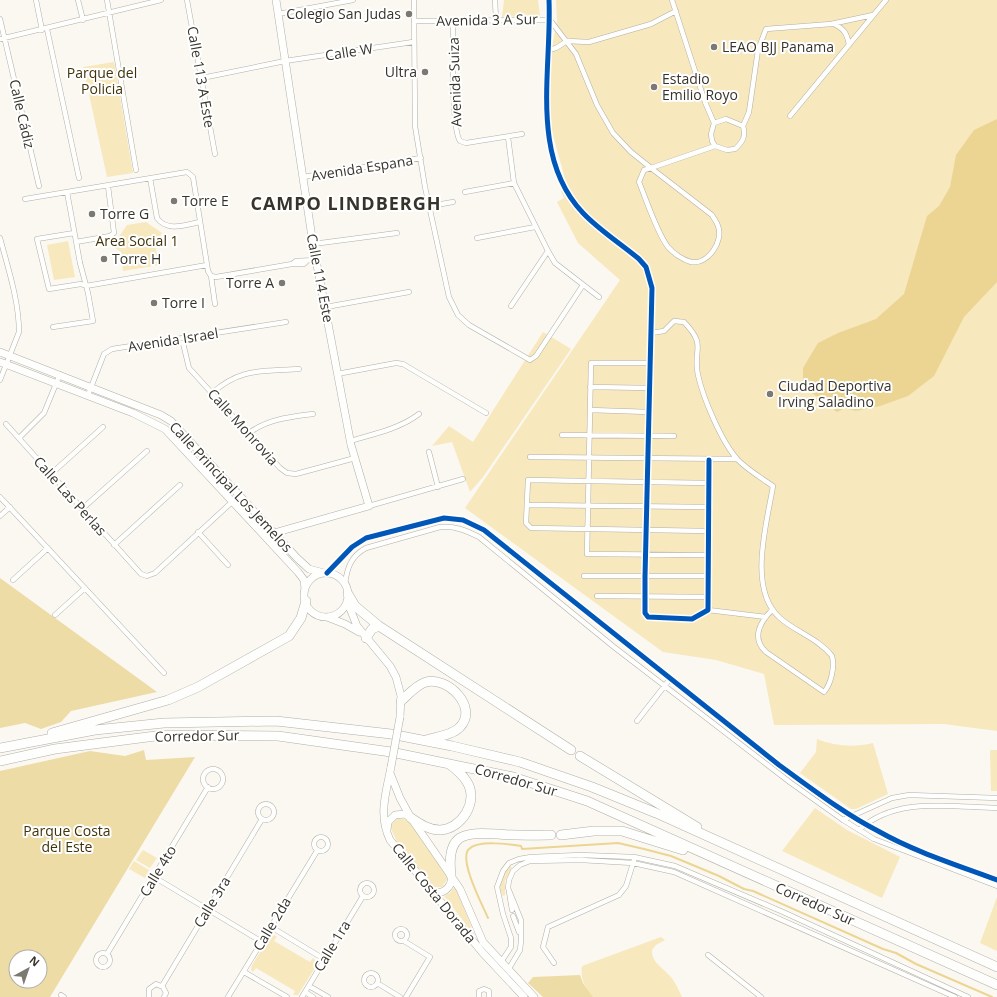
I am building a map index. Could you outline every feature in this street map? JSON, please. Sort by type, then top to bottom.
[{"type":"highway","points":[[347,593],[355,606],[379,626],[571,750]]},
{"type":"highway","points":[[26,742],[75,725],[168,700],[198,687],[289,636],[301,618],[306,601]]},
{"type":"highway","points":[[364,636],[372,629],[379,626]]},
{"type":"highway","points":[[401,701],[424,682],[430,681],[438,682],[446,686],[456,693],[464,703],[464,719],[461,726],[453,731],[424,740]]},
{"type":"highway","name":"Corredor Sur","points":[[0,748],[95,730],[164,723],[269,722],[391,734],[424,740],[520,762],[592,787],[656,813],[748,856],[997,967]]},
{"type":"highway","name":"Corredor Sur","points":[[0,761],[55,749],[110,741],[164,736],[278,736],[391,752],[514,777],[586,801],[997,985]]},
{"type":"highway","points":[[580,756],[656,803],[748,856]]},
{"type":"highway","points":[[411,818],[426,827],[443,830],[458,822],[467,811],[471,797],[468,785],[462,776],[446,762]]},
{"type":"highway","points":[[561,835],[594,831],[622,831],[645,837],[728,865]]},
{"type":"highway","points":[[451,874],[450,861],[453,848],[458,841],[467,834],[551,835]]},
{"type":"main road","name":"Calle 114 Este","points":[[276,0],[313,244],[350,441],[369,506]]},
{"type":"main road","name":"Calle Principal Los Jemelos","points":[[0,352],[91,386],[172,421],[305,566],[314,572],[325,573]]},
{"type":"main road","name":"Calle Principal Los Jemelos","points":[[3,363],[145,418],[166,429],[302,576],[305,589]]},
{"type":"main road","points":[[233,488],[234,501],[246,502]]},
{"type":"main road","points":[[280,552],[272,539],[274,533],[369,506]]},
{"type":"main road","points":[[256,525],[260,525],[262,520]]},
{"type":"main road","points":[[364,636],[345,624],[315,613],[306,601],[305,589],[312,578],[325,573],[340,578],[347,593],[353,618],[364,636],[390,666],[400,686],[400,717],[390,770]]},
{"type":"main road","points":[[325,616],[337,614],[345,606],[347,593]]},
{"type":"main road","name":"Calle Costa Dorada","points":[[390,770],[400,798],[411,818],[460,889],[483,942],[534,997]]},
{"type":"main road","name":"Calle Costa Dorada","points":[[390,770],[383,803],[384,821],[387,833],[394,846],[495,967],[524,997]]},
{"type":"main road","points":[[387,833],[387,826],[392,817],[402,814],[411,818]]},
{"type":"main road","points":[[431,891],[440,893],[448,889],[451,884],[451,874]]},
{"type":"street","points":[[36,0],[79,178]]},
{"type":"street","points":[[78,0],[83,20]]},
{"type":"street","points":[[107,0],[136,170]]},
{"type":"street","points":[[2,38],[83,20],[162,0]]},
{"type":"street","name":"Calle 113 A Este","points":[[187,0],[215,154]]},
{"type":"street","points":[[278,14],[353,0]]},
{"type":"street","points":[[414,0],[413,42],[415,126],[425,187],[449,297],[458,315],[469,325],[530,360],[536,356],[583,285]]},
{"type":"street","points":[[496,0],[496,19]]},
{"type":"street","points":[[549,0],[550,20],[546,124],[558,177],[582,212],[639,259],[646,267],[652,288],[645,613],[650,618],[692,619],[708,610],[766,617]]},
{"type":"street","points":[[672,0],[705,102],[714,123],[711,134],[712,141],[715,146]]},
{"type":"street","points":[[790,116],[848,44],[886,0]]},
{"type":"street","points":[[548,50],[556,48],[567,41],[589,42],[651,24],[676,11]]},
{"type":"street","points":[[652,168],[715,146],[727,150],[735,149],[743,140],[745,133],[743,126],[749,112],[758,50],[766,29],[834,24],[873,15]]},
{"type":"street","name":"Calle Cádiz","points":[[0,19],[2,38],[38,186]]},
{"type":"street","name":"Avenida 3 A Sur","points":[[414,21],[496,19],[550,20],[576,54],[596,105],[613,133],[632,152],[712,215],[718,226],[720,236],[716,246],[710,254],[701,261],[691,262],[680,257],[668,246],[638,182],[644,170],[652,168]]},
{"type":"street","name":"Avenida Suiza","points":[[453,21],[454,120],[457,136],[460,141],[466,142],[508,137]]},
{"type":"street","points":[[834,24],[842,28],[847,34],[848,44]]},
{"type":"street","name":"Calle W","points":[[202,78],[285,61],[413,42]]},
{"type":"street","points":[[714,123],[726,119],[743,126]]},
{"type":"street","points":[[522,134],[508,137],[514,183],[555,263],[600,297]]},
{"type":"street","name":"Avenida Espana","points":[[303,177],[421,158]]},
{"type":"street","points":[[25,199],[187,172],[191,173],[193,177],[207,265],[211,276],[215,304]]},
{"type":"street","points":[[150,178],[157,218],[160,224],[170,227],[200,222]]},
{"type":"street","points":[[465,192],[514,183]]},
{"type":"street","points":[[76,242],[114,234],[108,186]]},
{"type":"street","points":[[53,328],[93,320],[74,233],[68,192]]},
{"type":"street","points":[[430,206],[453,202]]},
{"type":"street","points":[[477,238],[536,227]]},
{"type":"street","points":[[74,233],[37,239],[49,289],[81,284],[86,286],[207,265]]},
{"type":"street","points":[[313,244],[398,233]]},
{"type":"street","points":[[0,238],[14,294],[19,324],[18,332],[10,356],[3,363],[0,380]]},
{"type":"street","points":[[511,306],[548,251]]},
{"type":"street","points":[[211,276],[216,277],[292,264],[296,261],[316,260]]},
{"type":"street","points":[[326,307],[409,292]]},
{"type":"street","points":[[651,333],[664,331],[674,321],[684,322],[692,330],[699,345],[698,373],[704,398],[720,432],[737,459],[749,470],[772,486],[762,544],[762,580],[767,602],[772,610],[832,656],[832,672],[827,689],[824,692],[766,652],[760,645],[758,632],[766,617],[772,610]]},
{"type":"street","name":"Avenida Israel","points":[[88,395],[104,354],[112,349],[286,322]]},
{"type":"street","name":"Calle Monrovia","points":[[182,339],[186,363],[189,368],[287,473],[296,474],[355,458]]},
{"type":"street","points":[[651,363],[591,363],[588,435],[587,554],[708,555]]},
{"type":"street","points":[[337,374],[403,364],[486,413]]},
{"type":"street","points":[[212,393],[226,382],[246,373],[299,369]]},
{"type":"street","points":[[20,438],[44,414],[60,374]]},
{"type":"street","points":[[590,388],[650,388]]},
{"type":"street","points":[[590,410],[649,412]]},
{"type":"street","points":[[249,433],[259,426],[274,420],[313,414]]},
{"type":"street","points":[[350,441],[410,421],[419,414]]},
{"type":"street","name":"Calle Las Perlas","points":[[6,424],[140,574],[148,576],[155,573],[198,532]]},
{"type":"street","points":[[51,474],[103,427]]},
{"type":"street","points":[[562,435],[674,436]]},
{"type":"street","points":[[82,509],[147,451]]},
{"type":"street","points":[[429,452],[438,487]]},
{"type":"street","points":[[530,457],[709,460],[737,459]]},
{"type":"street","points":[[708,610],[709,576],[707,507],[709,460]]},
{"type":"street","points":[[369,506],[463,479]]},
{"type":"street","points":[[708,483],[528,480],[526,523],[531,528],[708,531]]},
{"type":"street","points":[[114,545],[180,485]]},
{"type":"street","points":[[0,497],[164,673]]},
{"type":"street","points":[[228,565],[198,532],[234,501]]},
{"type":"street","points":[[527,505],[707,507]]},
{"type":"street","points":[[0,516],[10,507]]},
{"type":"street","points":[[325,573],[352,547],[366,538],[438,519],[463,520],[484,530],[779,765],[851,815],[879,832],[937,857],[997,880]]},
{"type":"street","points":[[347,593],[346,573],[350,563],[362,550],[440,527],[451,526],[464,529],[479,537],[665,686],[785,778],[843,820],[874,839],[997,886]]},
{"type":"street","points":[[13,580],[48,548]]},
{"type":"street","points":[[584,576],[709,576]]},
{"type":"street","points":[[55,615],[85,588]]},
{"type":"street","points":[[597,596],[709,597]]},
{"type":"street","points":[[610,643],[616,636]]},
{"type":"street","points":[[637,721],[670,679]]},
{"type":"street","name":"Calle 4to","points":[[214,769],[219,772],[222,778],[221,784],[216,788],[208,787],[203,781],[205,773],[214,769]]},
{"type":"street","name":"Calle 4to","points":[[107,954],[208,787]]},
{"type":"street","points":[[843,820],[851,815],[892,798],[908,795],[997,798]]},
{"type":"street","points":[[859,830],[865,824],[882,813],[902,808],[997,808]]},
{"type":"street","name":"Calle 3ra","points":[[162,986],[262,819]]},
{"type":"street","name":"Calle 2da","points":[[228,997],[317,851]]},
{"type":"street","points":[[501,962],[511,947],[511,938],[503,914],[497,887],[501,874],[510,863],[519,859],[581,855],[634,857],[675,866],[782,912],[968,997]]},
{"type":"street","points":[[554,963],[543,947],[548,927],[620,895],[626,886],[634,863],[634,857]]},
{"type":"street","points":[[512,910],[508,888],[509,880],[513,870],[530,861],[581,860],[634,863],[674,872],[955,997]]},
{"type":"street","points":[[154,877],[262,942]]},
{"type":"street","points":[[508,888],[520,916],[520,950],[508,970]]},
{"type":"street","name":"Calle 1ra","points":[[302,997],[363,896]]},
{"type":"street","points":[[513,916],[520,933]]},
{"type":"street","points":[[270,927],[324,959]]},
{"type":"street","points":[[404,941],[430,957],[406,997]]},
{"type":"street","points":[[708,955],[761,997]]},
{"type":"street","points":[[244,972],[287,997]]},
{"type":"street","points":[[377,983],[400,997]]},
{"type":"street","points":[[149,997],[148,991],[151,986],[156,984],[162,986],[165,990],[164,997]]},
{"type":"street","points":[[309,986],[328,997]]},
{"type":"street","points":[[479,997],[479,991],[484,989],[489,991],[489,997]]},
{"type":"street","points":[[305,992],[312,997]]},
{"type":"green space","points":[[504,0],[538,0],[540,16],[502,17]]},
{"type":"green space","name":"Ciudad Deportiva Irving Saladino","points":[[556,0],[997,0],[997,731],[944,724],[774,725],[764,674],[716,660],[663,652],[465,508],[620,280],[578,243],[557,202],[564,198],[561,191],[567,186],[550,124],[550,58],[557,20]]},
{"type":"green space","name":"Parque del Policia","points":[[114,62],[133,173],[107,177],[83,67]]},
{"type":"green space","name":"Area Social 1","points":[[146,222],[162,233],[155,244],[159,265],[123,271],[121,252],[111,245],[116,241],[127,225]]},
{"type":"green space","points":[[68,241],[75,277],[54,280],[47,245]]},
{"type":"green space","points":[[543,332],[571,349],[483,477],[470,492],[452,442],[432,446],[449,426],[473,442]]},
{"type":"green space","points":[[0,578],[157,692],[71,711],[61,722],[41,729],[25,723],[0,728]]},
{"type":"green space","points":[[817,739],[844,746],[873,743],[888,794],[856,809],[851,809],[800,773],[816,752]]},
{"type":"green space","name":"Parque Costa del Este","points":[[144,750],[146,760],[195,757],[50,997],[0,997],[0,771],[90,751],[125,756]]},
{"type":"green space","points":[[990,750],[997,750],[997,791],[991,791]]},
{"type":"green space","points":[[815,808],[847,830],[900,857],[882,898],[782,851]]},
{"type":"green space","points":[[398,818],[409,820],[447,874],[448,878],[442,887],[434,887],[397,842],[390,826]]},
{"type":"green space","points":[[143,850],[157,858],[150,868],[136,860]]},
{"type":"green space","points":[[134,861],[149,870],[145,878],[129,869]]},
{"type":"green space","points":[[510,866],[512,867],[505,881],[505,895],[503,896],[500,888],[502,875]]},
{"type":"green space","points":[[455,886],[475,936],[444,896],[450,893]]},
{"type":"green space","points":[[997,897],[997,951],[980,943]]},
{"type":"green space","points":[[271,935],[277,936],[274,941],[310,962],[313,958],[318,963],[298,995],[293,995],[295,991],[256,968],[253,972],[251,970],[252,965]]},
{"type":"green space","points":[[661,937],[665,940],[656,945],[652,950],[652,954],[655,961],[673,980],[682,997],[593,997],[584,983],[582,966]]},
{"type":"green space","points":[[580,975],[583,983],[593,997],[543,997],[528,983],[533,977]]},
{"type":"shaded area","points":[[997,119],[997,282],[964,317],[934,376],[908,396],[880,406],[856,411],[845,408],[837,412],[834,410],[839,402],[816,396],[803,386],[803,368],[818,343],[838,333],[876,319],[904,294],[927,216],[939,206],[950,187],[956,155],[974,130]]},
{"type":"waterway","points":[[488,918],[472,883],[469,872],[466,854],[473,846],[479,844],[502,844],[521,846],[522,849],[618,843],[671,856],[883,949],[896,953],[916,964],[992,997]]},
{"type":"cycle path","points":[[549,0],[547,111],[549,139],[555,166],[566,190],[583,213],[603,231],[639,259],[646,267],[652,288],[645,577],[645,613],[648,617],[692,619],[708,610],[709,460]]},
{"type":"cycle path","points":[[327,573],[352,547],[366,538],[444,518],[463,520],[484,530],[779,765],[840,808],[892,839],[936,858],[997,880]]},
{"type":"place","name":"Colegio San Judas","points":[[409,14]]},
{"type":"place","name":"LEAO BJJ Panama","points":[[714,47]]},
{"type":"place","name":"Ultra","points":[[425,72]]},
{"type":"place","name":"Estadio Emilio Royo","points":[[654,87]]},
{"type":"place","name":"Torre E","points":[[174,201]]},
{"type":"place","name":"Torre G","points":[[92,214]]},
{"type":"place","name":"Torre H","points":[[104,259]]},
{"type":"place","name":"Torre A","points":[[282,283]]},
{"type":"place","name":"Torre I","points":[[154,303]]},
{"type":"place","name":"Ciudad Deportiva Irving Saladino","points":[[770,394]]},
{"type":"district","name":"CAMPO LINDBERGH","points":[[346,204]]}]
